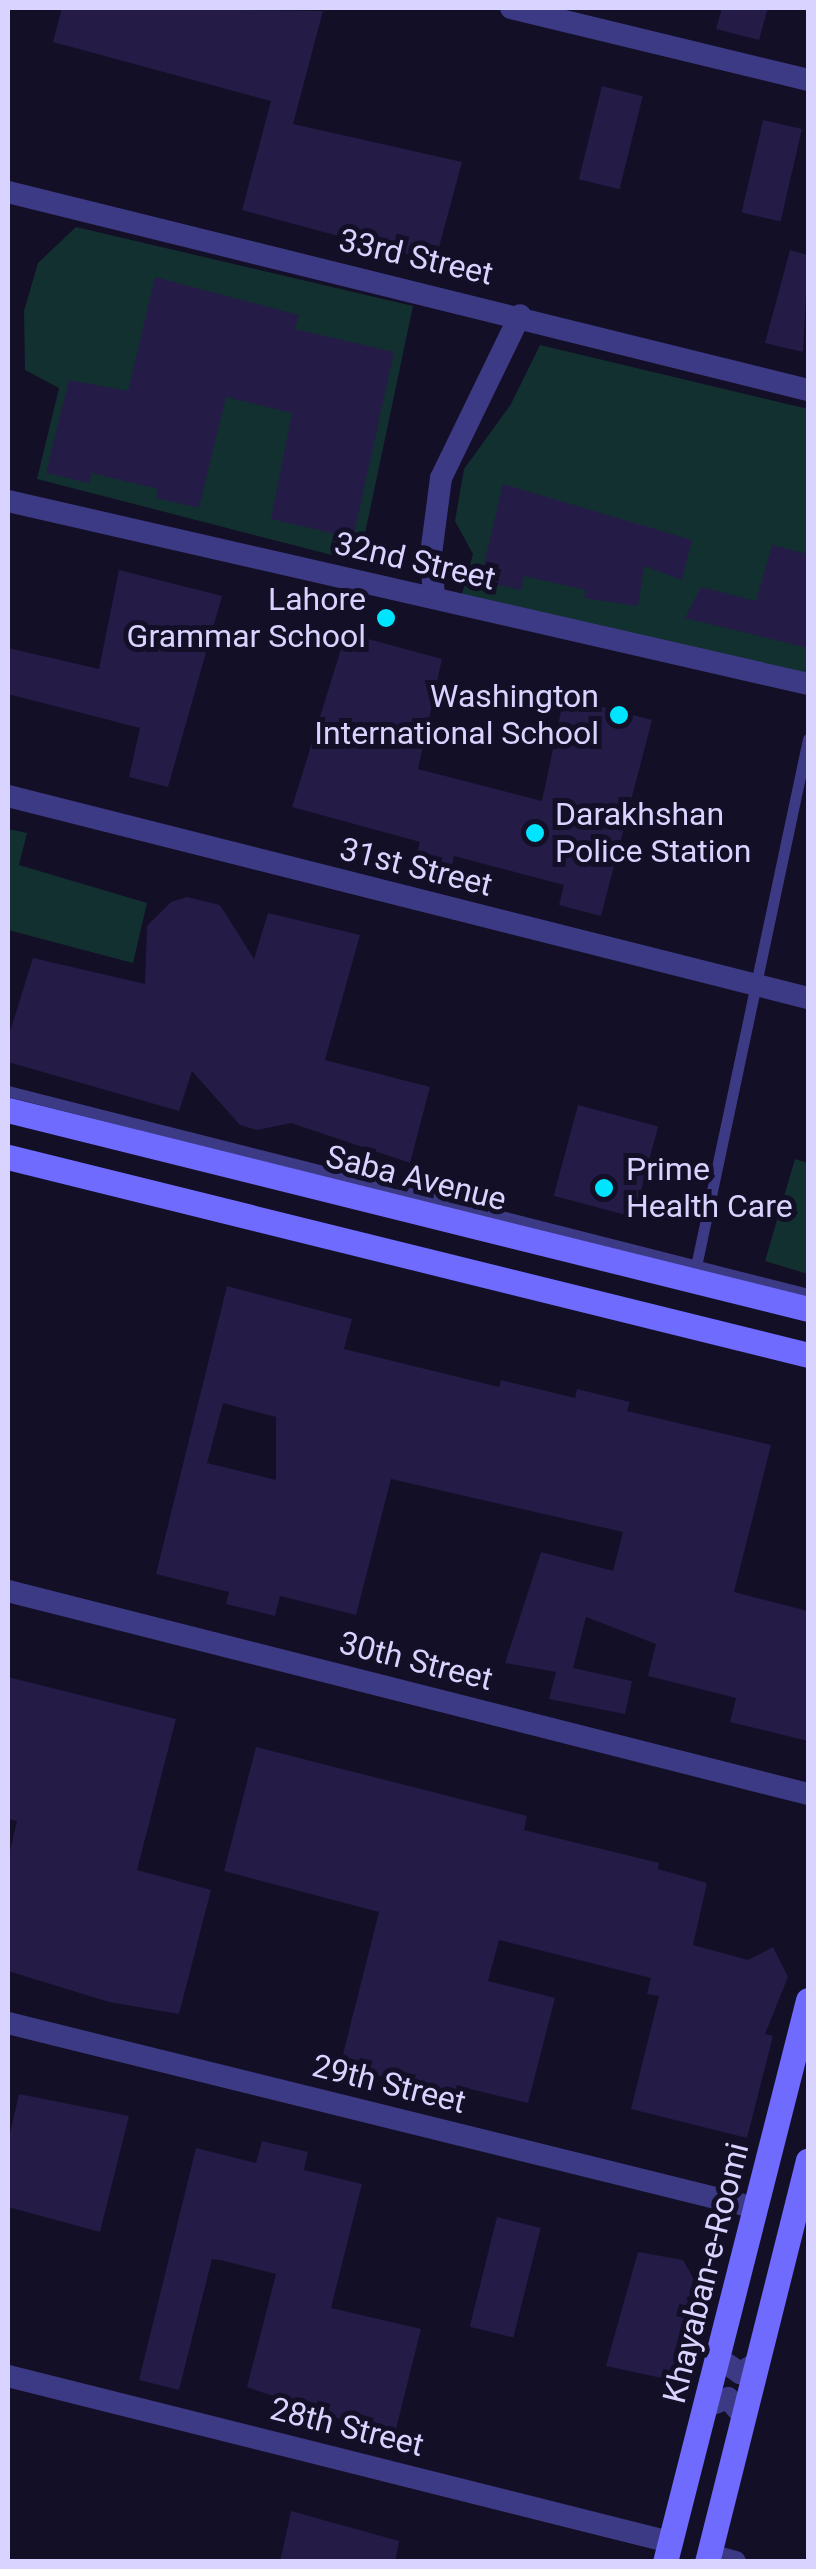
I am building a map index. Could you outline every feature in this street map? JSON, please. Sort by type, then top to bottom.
[{"type":"main road","name":"Saba Avenue","points":[[8,1110],[694,1274],[808,1309]]},
{"type":"main road","points":[[8,1157],[808,1355]]},
{"type":"main road","name":"Khayaban-e-Roomi","points":[[668,2552],[808,2000]]},
{"type":"main road","points":[[708,2558],[758,2362],[801,2220],[808,2161]]},
{"type":"street","points":[[511,8],[808,80]]},
{"type":"street","name":"33rd Street","points":[[8,192],[808,390]]},
{"type":"street","points":[[434,598],[431,554],[441,478],[520,316]]},
{"type":"street","name":"32nd Street","points":[[8,501],[808,684]]},
{"type":"street","name":"31st Street","points":[[8,796],[808,998]]},
{"type":"street","name":"30th Street","points":[[8,1591],[808,1794]]},
{"type":"street","name":"29th Street","points":[[8,2023],[756,2208]]},
{"type":"street","points":[[718,2358],[740,2373],[758,2362]]},
{"type":"street","name":"28th Street","points":[[8,2376],[668,2552]]},
{"type":"street","points":[[705,2407],[728,2398],[744,2417]]},
{"type":"street","points":[[708,2558],[735,2562]]},
{"type":"lane","points":[[694,1274],[808,739]]},
{"type":"lane","points":[[8,1091],[694,1274],[808,1294]]},
{"type":"green space","points":[[76,227],[413,306],[359,562],[37,479],[59,388],[25,370],[24,311],[38,263]]},
{"type":"green space","points":[[540,345],[808,409],[808,673],[462,594],[473,554],[455,521],[464,469],[511,404]]},
{"type":"green space","points":[[8,829],[27,833],[19,865],[147,903],[133,963],[8,930]]},
{"type":"green space","points":[[795,1159],[808,1163],[808,1274],[765,1261]]},
{"type":"building","points":[[62,8],[323,11],[293,124],[462,162],[435,262],[242,210],[271,101],[53,42]]},
{"type":"building","points":[[722,8],[768,8],[759,40],[716,29]]},
{"type":"building","points":[[602,86],[643,96],[620,189],[579,179]]},
{"type":"building","points":[[763,120],[802,129],[781,222],[742,213]]},
{"type":"building","points":[[790,250],[808,255],[803,352],[765,343]]},
{"type":"building","points":[[155,277],[299,315],[295,329],[394,352],[353,538],[271,519],[292,413],[226,397],[199,508],[156,498],[158,489],[92,473],[89,483],[46,473],[69,380],[128,391]]},
{"type":"building","points":[[503,484],[692,540],[682,580],[644,566],[638,606],[584,598],[586,590],[524,576],[521,590],[480,581]]},
{"type":"building","points":[[772,545],[808,554],[808,648],[685,618],[701,587],[756,601]]},
{"type":"building","points":[[119,570],[222,596],[168,787],[129,777],[140,728],[8,694],[8,648],[99,669]]},
{"type":"building","points":[[346,633],[442,659],[418,769],[542,801],[564,697],[652,720],[601,916],[559,905],[564,885],[454,856],[450,873],[414,864],[420,842],[292,807]]},
{"type":"building","points":[[187,897],[220,905],[254,959],[268,913],[360,935],[325,1060],[430,1087],[410,1163],[291,1123],[257,1130],[240,1125],[192,1071],[179,1111],[8,1062],[8,1038],[33,958],[145,984],[147,926],[171,902]]},
{"type":"building","points":[[578,1105],[658,1126],[634,1217],[554,1196]]},
{"type":"building","points":[[227,1286],[352,1319],[344,1349],[499,1387],[501,1380],[575,1398],[577,1389],[630,1402],[627,1411],[771,1445],[734,1592],[808,1611],[808,1741],[730,1722],[736,1698],[648,1676],[656,1644],[586,1617],[573,1668],[632,1681],[625,1714],[549,1699],[556,1672],[505,1663],[541,1552],[613,1571],[623,1532],[391,1479],[356,1615],[280,1596],[275,1616],[226,1604],[229,1592],[156,1574]],"holes":[[[223,1403],[276,1417],[276,1480],[207,1463]]]},
{"type":"building","points":[[8,1677],[176,1719],[137,1870],[211,1890],[179,2014],[109,2002],[8,1971],[8,1859],[17,1821],[8,1819]]},
{"type":"building","points":[[256,1747],[527,1816],[524,1830],[659,1863],[658,1869],[707,1883],[693,1945],[748,1960],[773,1947],[788,1977],[765,2034],[773,2036],[747,2138],[631,2109],[659,1996],[647,1994],[651,1978],[499,1940],[488,1981],[555,1998],[528,2103],[462,2087],[460,2096],[340,2066],[379,1912],[224,1871]]},
{"type":"building","points":[[19,2094],[129,2116],[100,2232],[8,2207],[8,2142]]},
{"type":"building","points":[[262,2141],[308,2152],[304,2170],[362,2184],[331,2308],[421,2329],[394,2437],[247,2387],[276,2274],[220,2260],[212,2259],[179,2390],[139,2380],[196,2148],[256,2163]]},
{"type":"building","points":[[497,2217],[541,2228],[513,2338],[470,2327]]},
{"type":"building","points":[[638,2252],[683,2260],[700,2290],[686,2298],[700,2318],[692,2323],[680,2382],[606,2366]]},
{"type":"building","points":[[291,2511],[399,2541],[395,2562],[280,2562]]},
{"type":"place","name":"Lahore Grammar School","points":[[386,618]]},
{"type":"place","name":"Washington International School","points":[[619,715]]},
{"type":"place","name":"Darakhshan Police Station","points":[[535,833]]},
{"type":"place","name":"Prime Health Care","points":[[604,1188]]}]
